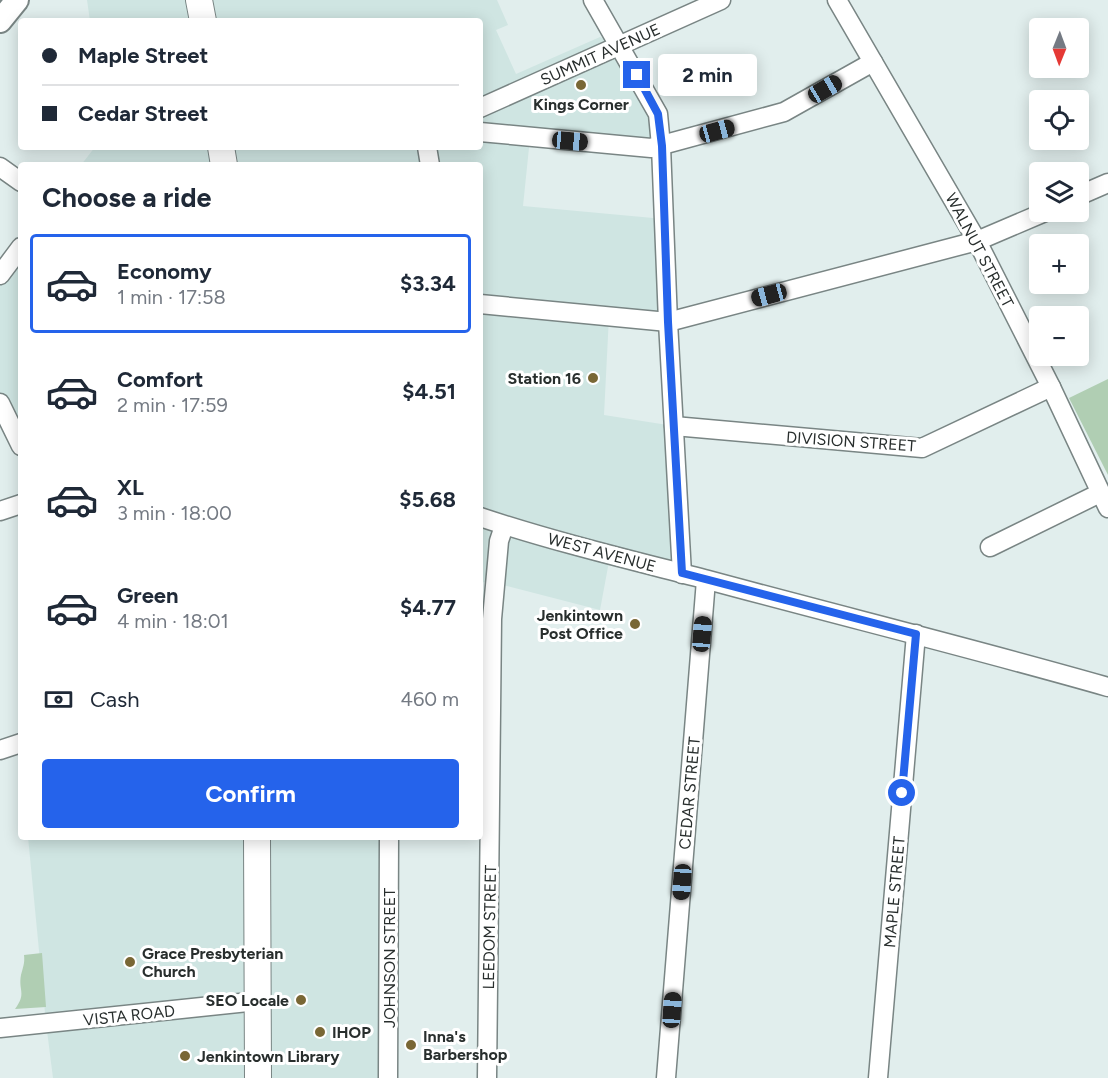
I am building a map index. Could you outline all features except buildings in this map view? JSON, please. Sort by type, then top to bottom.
[{"type":"highway","points":[[199,0],[202,18]]},
{"type":"highway","points":[[257,840],[258,1078]]},
{"type":"main road","points":[[0,21],[17,0]]},
{"type":"street","points":[[593,0],[658,114],[662,146],[668,322],[682,573]]},
{"type":"street","name":"SUMMIT AVENUE","points":[[483,107],[721,0]]},
{"type":"street","name":"WALNUT STREET","points":[[837,0],[977,242],[1051,387],[1104,501]]},
{"type":"street","points":[[483,132],[651,148],[784,112],[873,62]]},
{"type":"street","points":[[0,167],[18,180]]},
{"type":"street","points":[[1089,191],[1108,183]]},
{"type":"street","points":[[483,304],[668,322],[977,242],[1029,219]]},
{"type":"street","points":[[0,275],[18,251]]},
{"type":"street","name":"DIVISION STREET","points":[[674,426],[921,448],[1051,387]]},
{"type":"street","points":[[0,403],[18,440]]},
{"type":"street","points":[[990,547],[1104,501]]},
{"type":"street","points":[[0,511],[18,505]]},
{"type":"street","name":"WEST AVENUE","points":[[483,518],[504,526],[1108,687]]},
{"type":"street","name":"LEEDOM STREET","points":[[487,1078],[485,810],[492,619],[499,541],[504,526]]},
{"type":"street","name":"CEDAR STREET","points":[[666,1078],[706,580]]},
{"type":"street","name":"MAPLE STREET","points":[[878,1078],[916,634]]},
{"type":"street","points":[[0,750],[18,744]]},
{"type":"street","name":"JOHNSON STREET","points":[[388,1078],[389,840]]},
{"type":"street","name":"VISTA ROAD","points":[[0,1028],[258,1001]]},
{"type":"shaded area","points":[[87,0],[497,0],[508,25],[496,30],[516,74],[600,37],[620,45],[661,146],[530,138],[523,206],[664,219],[668,322],[609,316],[604,415],[674,426],[682,573],[610,556],[600,610],[495,583],[483,582],[483,162],[83,162],[93,150],[483,150],[483,18],[90,18]]},
{"type":"shaded area","points":[[18,250],[18,440],[0,403],[0,273]]},
{"type":"shaded area","points":[[28,840],[389,840],[388,1078],[53,1078]]},
{"type":"green space","points":[[1108,379],[1108,475],[1069,398]]},
{"type":"green space","points":[[42,953],[46,1007],[15,1009],[21,999],[20,980],[24,955]]},
{"type":"place","name":"Kings Corner","points":[[581,85]]},
{"type":"place","name":"Station 16","points":[[593,378]]},
{"type":"place","name":"Jenkintown Post Office","points":[[635,624]]},
{"type":"place","name":"Grace Presbyterian Church","points":[[130,962]]},
{"type":"place","name":"SEO Locale","points":[[301,1000]]},
{"type":"place","name":"IHOP","points":[[320,1032]]},
{"type":"place","name":"Inna's Barbershop","points":[[411,1045]]},
{"type":"place","name":"Jenkintown Library","points":[[185,1056]]},
{"type":"route","points":[[637,75],[658,114],[662,146],[668,322],[682,573],[916,634],[902,793]]}]
